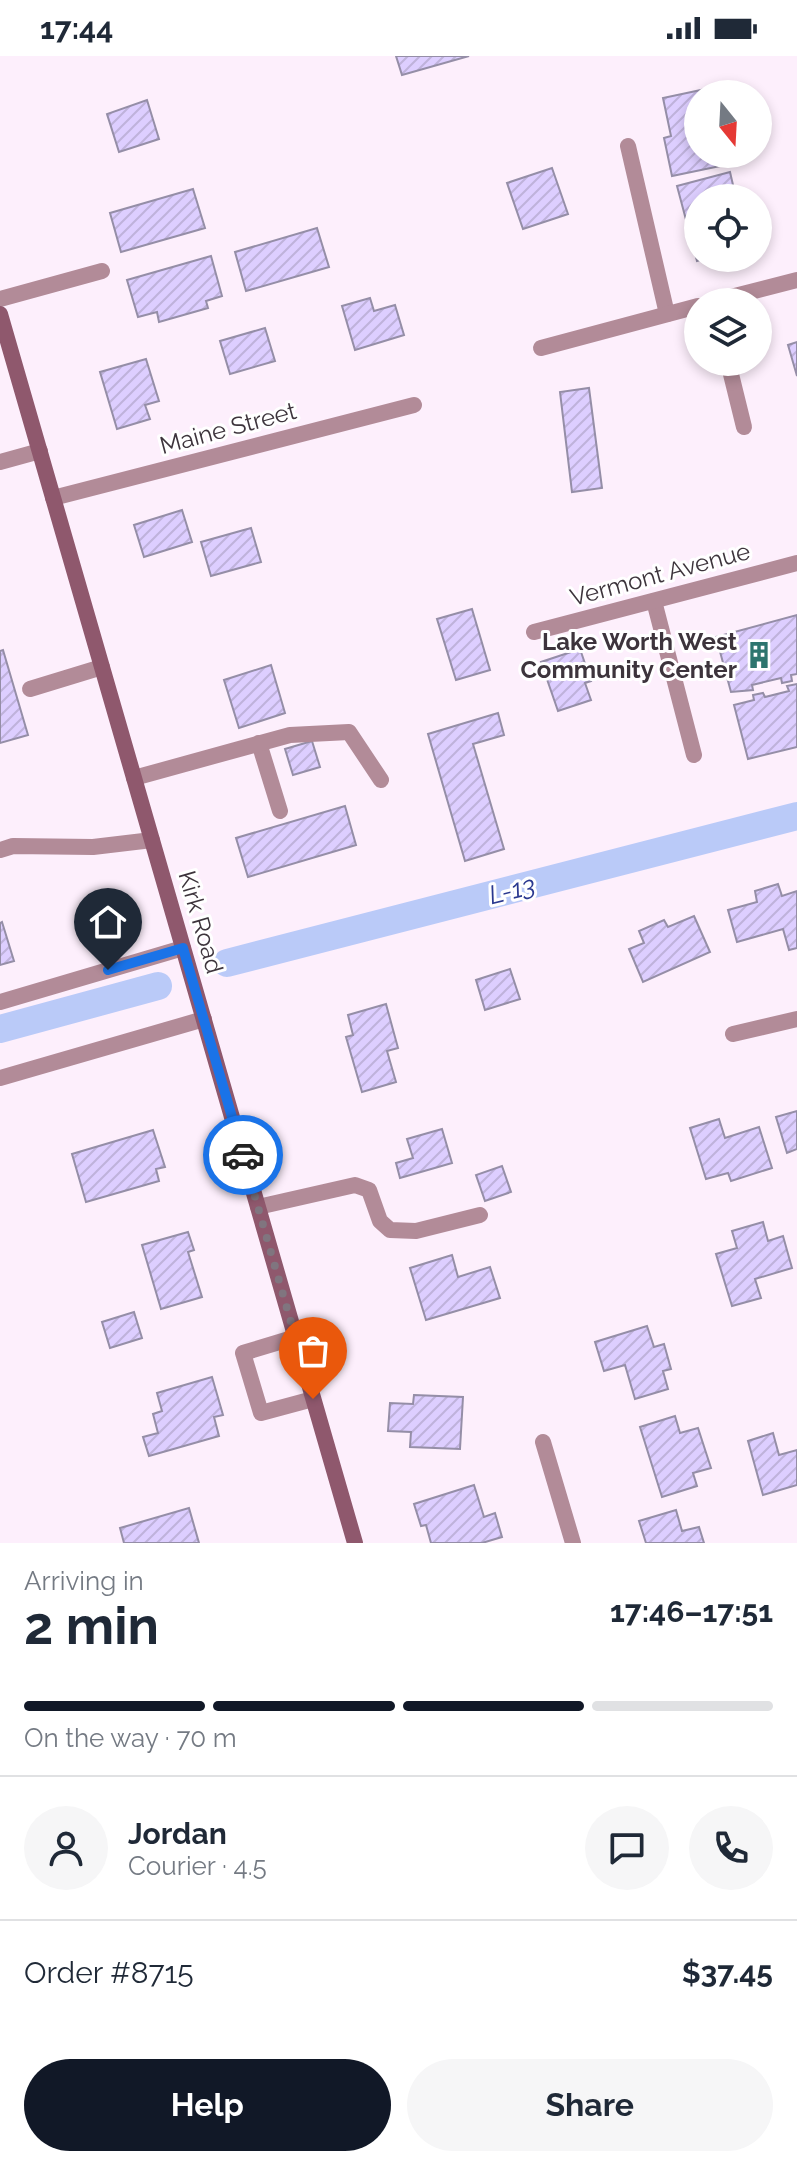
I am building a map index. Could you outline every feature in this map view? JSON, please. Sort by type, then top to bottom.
[{"type":"street","points":[[628,146],[667,314]]},
{"type":"street","points":[[0,299],[102,271]]},
{"type":"street","points":[[766,288],[797,280]]},
{"type":"street","points":[[541,348],[684,310]]},
{"type":"street","name":"Kirk Road","points":[[0,314],[355,1543]]},
{"type":"street","points":[[731,376],[744,427]]},
{"type":"street","name":"Maine Street","points":[[53,498],[414,405]]},
{"type":"street","points":[[0,462],[40,451]]},
{"type":"street","name":"Vermont Avenue","points":[[534,632],[797,563]]},
{"type":"street","points":[[654,601],[694,755]]},
{"type":"street","points":[[30,689],[102,667]]},
{"type":"street","points":[[134,778],[290,735],[349,732],[381,780]]},
{"type":"street","points":[[259,743],[280,811]]},
{"type":"street","points":[[0,850],[152,840]]},
{"type":"street","points":[[0,1002],[183,948]]},
{"type":"street","points":[[0,1078],[204,1019]]},
{"type":"street","points":[[733,1034],[797,1019]]},
{"type":"street","points":[[258,1207],[355,1185],[369,1190],[380,1221],[390,1230],[416,1231],[480,1215]]},
{"type":"street","points":[[296,1337],[243,1353],[261,1413],[313,1399]]},
{"type":"street","points":[[543,1442],[573,1543]]},
{"type":"building","points":[[396,56],[469,56],[402,75]]},
{"type":"building","points":[[684,94],[684,168],[711,168],[672,176],[664,138],[671,136],[663,98]]},
{"type":"building","points":[[147,100],[159,139],[119,152],[107,114]]},
{"type":"building","points":[[552,168],[568,214],[523,229],[507,183]]},
{"type":"building","points":[[730,172],[733,184],[685,184]]},
{"type":"building","points":[[684,184],[684,212],[677,186]]},
{"type":"building","points":[[193,189],[205,228],[121,252],[110,213]]},
{"type":"building","points":[[317,228],[329,267],[246,291],[235,252]]},
{"type":"building","points":[[211,256],[222,296],[206,301],[208,308],[159,322],[157,312],[138,317],[127,280]]},
{"type":"building","points":[[370,298],[374,311],[395,305],[404,335],[355,350],[342,306]]},
{"type":"building","points":[[265,328],[275,361],[230,374],[220,341]]},
{"type":"building","points":[[797,342],[797,376],[788,345]]},
{"type":"building","points":[[146,359],[159,401],[145,405],[150,419],[117,429],[100,372]]},
{"type":"building","points":[[589,388],[602,488],[572,492],[560,392]]},
{"type":"building","points":[[182,510],[192,542],[144,557],[134,525]]},
{"type":"building","points":[[251,528],[261,562],[211,576],[201,542]]},
{"type":"building","points":[[472,609],[490,670],[456,680],[437,619]]},
{"type":"building","name":"Lake Worth West Community Center","points":[[797,615],[797,674],[791,675],[792,681],[782,683],[781,678],[752,685],[753,690],[731,692],[716,637]]},
{"type":"building","points":[[580,649],[591,681],[585,683],[591,700],[558,711],[541,662]]},
{"type":"building","points":[[3,650],[28,735],[0,743],[0,651]]},
{"type":"building","points":[[271,665],[285,713],[239,728],[224,680]]},
{"type":"building","name":"Lake Worth West Community Center","points":[[797,684],[797,747],[748,759],[734,705],[754,700],[753,695],[763,693],[765,697],[789,691],[787,686]]},
{"type":"building","points":[[498,713],[504,735],[473,744],[504,849],[465,861],[428,734]]},
{"type":"building","points":[[312,741],[320,767],[293,775],[285,749]]},
{"type":"building","points":[[345,806],[356,845],[248,877],[236,838]]},
{"type":"building","points":[[778,884],[782,896],[797,891],[797,948],[789,950],[783,929],[737,942],[728,910],[757,902],[755,891]]},
{"type":"building","points":[[694,916],[710,952],[643,982],[629,949],[644,943],[639,931],[664,920],[668,927]]},
{"type":"building","points":[[0,923],[14,961],[0,965]]},
{"type":"building","points":[[510,969],[520,999],[485,1010],[476,980]]},
{"type":"building","points":[[386,1004],[398,1048],[387,1051],[396,1082],[362,1092],[346,1037],[353,1035],[348,1015]]},
{"type":"building","points":[[797,1111],[797,1149],[787,1153],[776,1117]]},
{"type":"building","points":[[719,1119],[725,1138],[759,1127],[772,1168],[731,1181],[728,1173],[706,1179],[690,1128]]},
{"type":"building","points":[[442,1129],[452,1163],[400,1178],[396,1163],[413,1158],[407,1139]]},
{"type":"building","points":[[153,1130],[165,1167],[156,1169],[159,1181],[86,1202],[72,1154]]},
{"type":"building","points":[[502,1166],[511,1192],[485,1201],[476,1175]]},
{"type":"building","points":[[763,1222],[768,1241],[783,1236],[792,1268],[755,1279],[761,1298],[732,1306],[716,1254],[737,1248],[732,1231]]},
{"type":"building","points":[[188,1232],[194,1250],[188,1252],[202,1297],[161,1309],[142,1245]]},
{"type":"building","points":[[452,1255],[458,1277],[490,1267],[500,1298],[426,1320],[410,1268]]},
{"type":"building","points":[[134,1312],[142,1338],[110,1348],[102,1322]]},
{"type":"building","points":[[647,1326],[654,1347],[664,1344],[671,1369],[663,1371],[668,1389],[635,1399],[625,1365],[604,1371],[595,1342]]},
{"type":"building","points":[[212,1377],[223,1415],[214,1417],[219,1436],[149,1456],[143,1437],[158,1433],[153,1414],[162,1411],[157,1393]]},
{"type":"building","points":[[414,1395],[463,1397],[460,1449],[410,1447],[411,1432],[388,1431],[390,1403],[413,1404]]},
{"type":"building","points":[[675,1416],[680,1433],[698,1428],[711,1468],[693,1473],[697,1486],[662,1497],[640,1427]]},
{"type":"building","points":[[773,1433],[779,1455],[797,1450],[797,1485],[763,1495],[748,1441]]},
{"type":"building","points":[[474,1485],[484,1517],[495,1513],[502,1537],[482,1543],[431,1543],[426,1525],[421,1526],[414,1504]]},
{"type":"building","points":[[189,1508],[199,1543],[124,1543],[120,1528]]},
{"type":"building","points":[[676,1510],[682,1531],[699,1527],[704,1543],[646,1543],[639,1521]]},
{"type":"waterway","name":"L-13","points":[[227,963],[797,816]]},
{"type":"waterway","name":"L-13","points":[[0,1029],[158,986]]},
{"type":"way so far","points":[[243,1155],[313,1399]]},
{"type":"place","name":"Lake Worth West Community Center","points":[[759,655]]},
{"type":"route","points":[[108,970],[183,948],[243,1155]]}]
